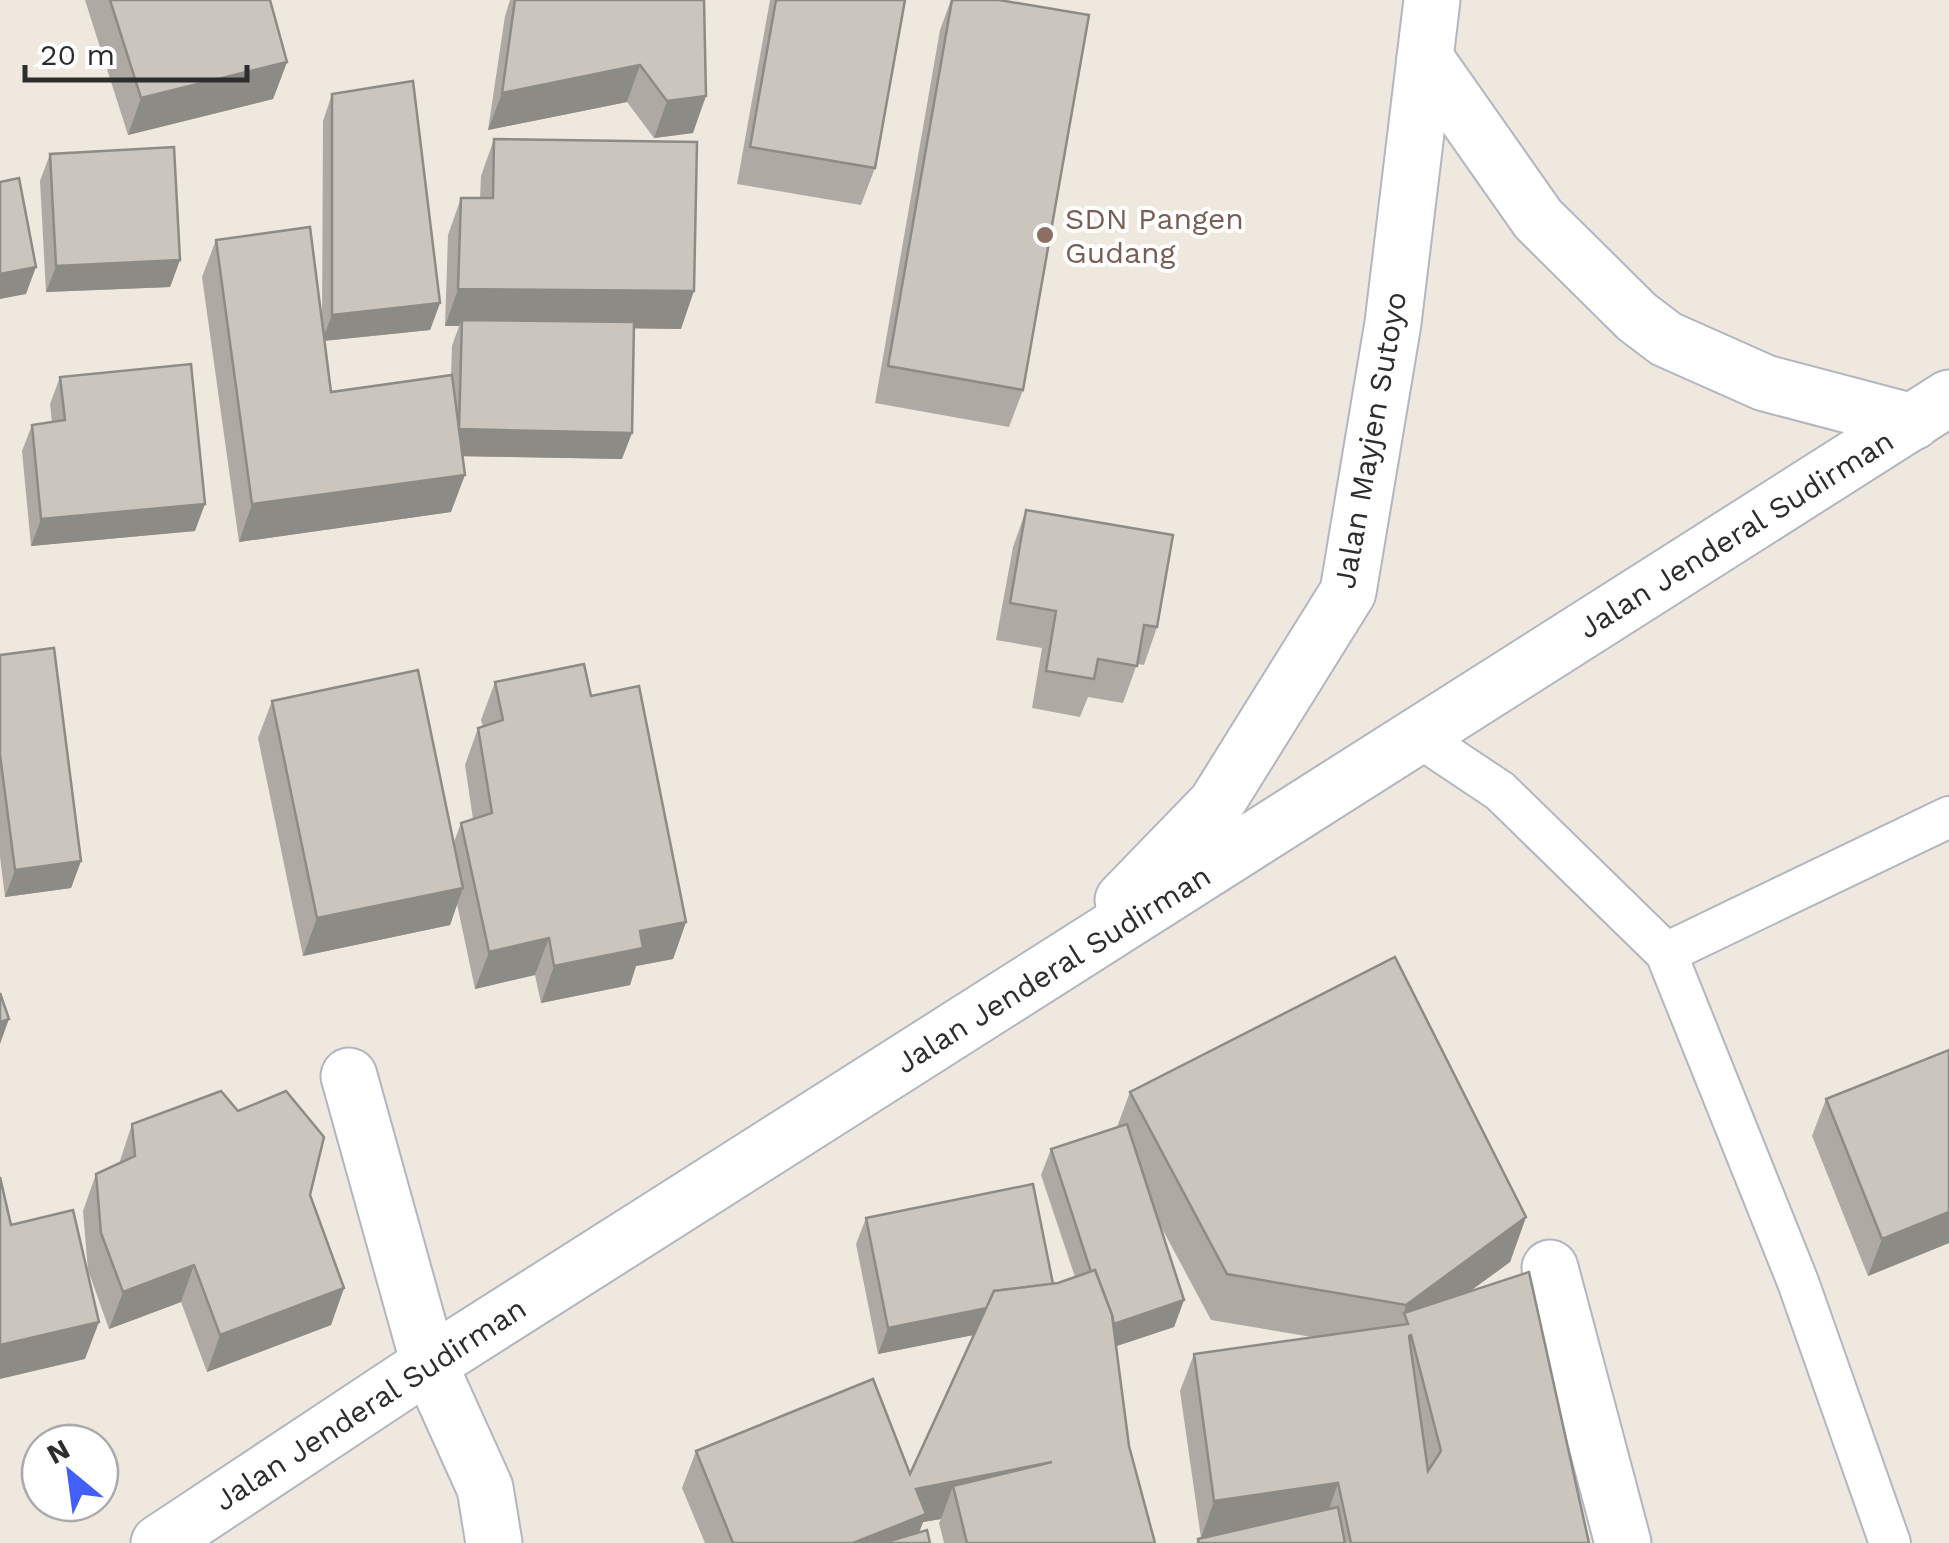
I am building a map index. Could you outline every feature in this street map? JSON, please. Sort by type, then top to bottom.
[{"type":"main road","name":"Jalan Mayjen Sutoyo","points":[[1062,964],[1216,804],[1348,592],[1394,323],[1432,0]]},
{"type":"main road","points":[[1425,58],[1538,219],[1637,317],[1666,339],[1765,383],[1931,410]]},
{"type":"main road","name":"Jalan Jenderal Sudirman","points":[[159,1543],[429,1364],[1931,410]]},
{"type":"main road","points":[[349,1076],[429,1364],[485,1488],[494,1543]]},
{"type":"main road","points":[[1550,1268],[1623,1543]]},
{"type":"lane","points":[[1418,736],[1500,791],[1666,953],[1798,1282],[1890,1543]]},
{"type":"lane","points":[[1666,953],[1949,817]]},
{"type":"building","points":[[110,0],[270,0],[287,62],[141,98]]},
{"type":"building","points":[[515,0],[704,0],[706,96],[667,101],[640,65],[502,93]]},
{"type":"building","points":[[776,0],[905,0],[875,168],[750,147]]},
{"type":"building","points":[[952,0],[999,0],[1089,15],[1023,390],[888,366]]},
{"type":"building","points":[[413,81],[440,303],[332,315],[332,94]]},
{"type":"building","points":[[494,139],[697,142],[694,291],[458,289],[461,198],[493,198]]},
{"type":"building","points":[[174,147],[180,260],[56,266],[50,154]]},
{"type":"building","points":[[19,178],[36,267],[0,274],[0,182]]},
{"type":"building","points":[[310,227],[331,392],[452,375],[465,475],[252,504],[216,240]]},
{"type":"building","points":[[462,320],[634,322],[632,433],[459,429]]},
{"type":"building","points":[[191,364],[205,504],[41,519],[32,425],[65,420],[60,377]]},
{"type":"building","points":[[1026,510],[1173,535],[1157,627],[1144,625],[1137,666],[1098,659],[1094,679],[1046,671],[1056,611],[1010,603]]},
{"type":"building","points":[[54,648],[81,861],[15,870],[0,755],[0,655]]},
{"type":"building","points":[[584,664],[591,696],[639,686],[686,922],[640,931],[643,948],[554,966],[549,938],[489,952],[461,823],[492,813],[478,728],[503,720],[495,682]]},
{"type":"building","points":[[418,670],[463,888],[317,918],[272,701]]},
{"type":"building","points":[[1395,957],[1526,1217],[1406,1305],[1227,1274],[1130,1092]]},
{"type":"building","points":[[0,993],[9,1019],[0,1022]]},
{"type":"building","points":[[1949,1050],[1949,1212],[1882,1239],[1826,1099]]},
{"type":"building","points":[[221,1091],[238,1111],[286,1091],[324,1137],[310,1195],[344,1288],[220,1335],[194,1265],[123,1292],[101,1233],[96,1174],[135,1156],[132,1124]]},
{"type":"building","points":[[1127,1124],[1184,1300],[1114,1324],[1095,1270],[1091,1272],[1051,1149]]},
{"type":"building","points":[[0,1177],[11,1225],[73,1210],[99,1322],[0,1345]]},
{"type":"building","points":[[1033,1184],[1053,1284],[994,1291],[987,1308],[888,1328],[866,1218]]},
{"type":"building","points":[[1095,1270],[1112,1315],[1129,1446],[1155,1543],[967,1543],[953,1486],[1052,1462],[916,1489],[926,1514],[853,1543],[733,1543],[696,1451],[873,1379],[910,1474],[994,1291],[1058,1283]]},
{"type":"building","points":[[1529,1272],[1589,1543],[1351,1543],[1338,1483],[1214,1501],[1194,1354],[1408,1324],[1404,1313]],"holes":[[[1411,1335],[1441,1451],[1428,1471]]]},
{"type":"building","points":[[1338,1507],[1345,1543],[1199,1543],[1198,1539]]},
{"type":"building","points":[[927,1530],[930,1543],[883,1543]]},
{"type":"place","name":"SDN Pangen Gudang","points":[[1045,235]]}]
